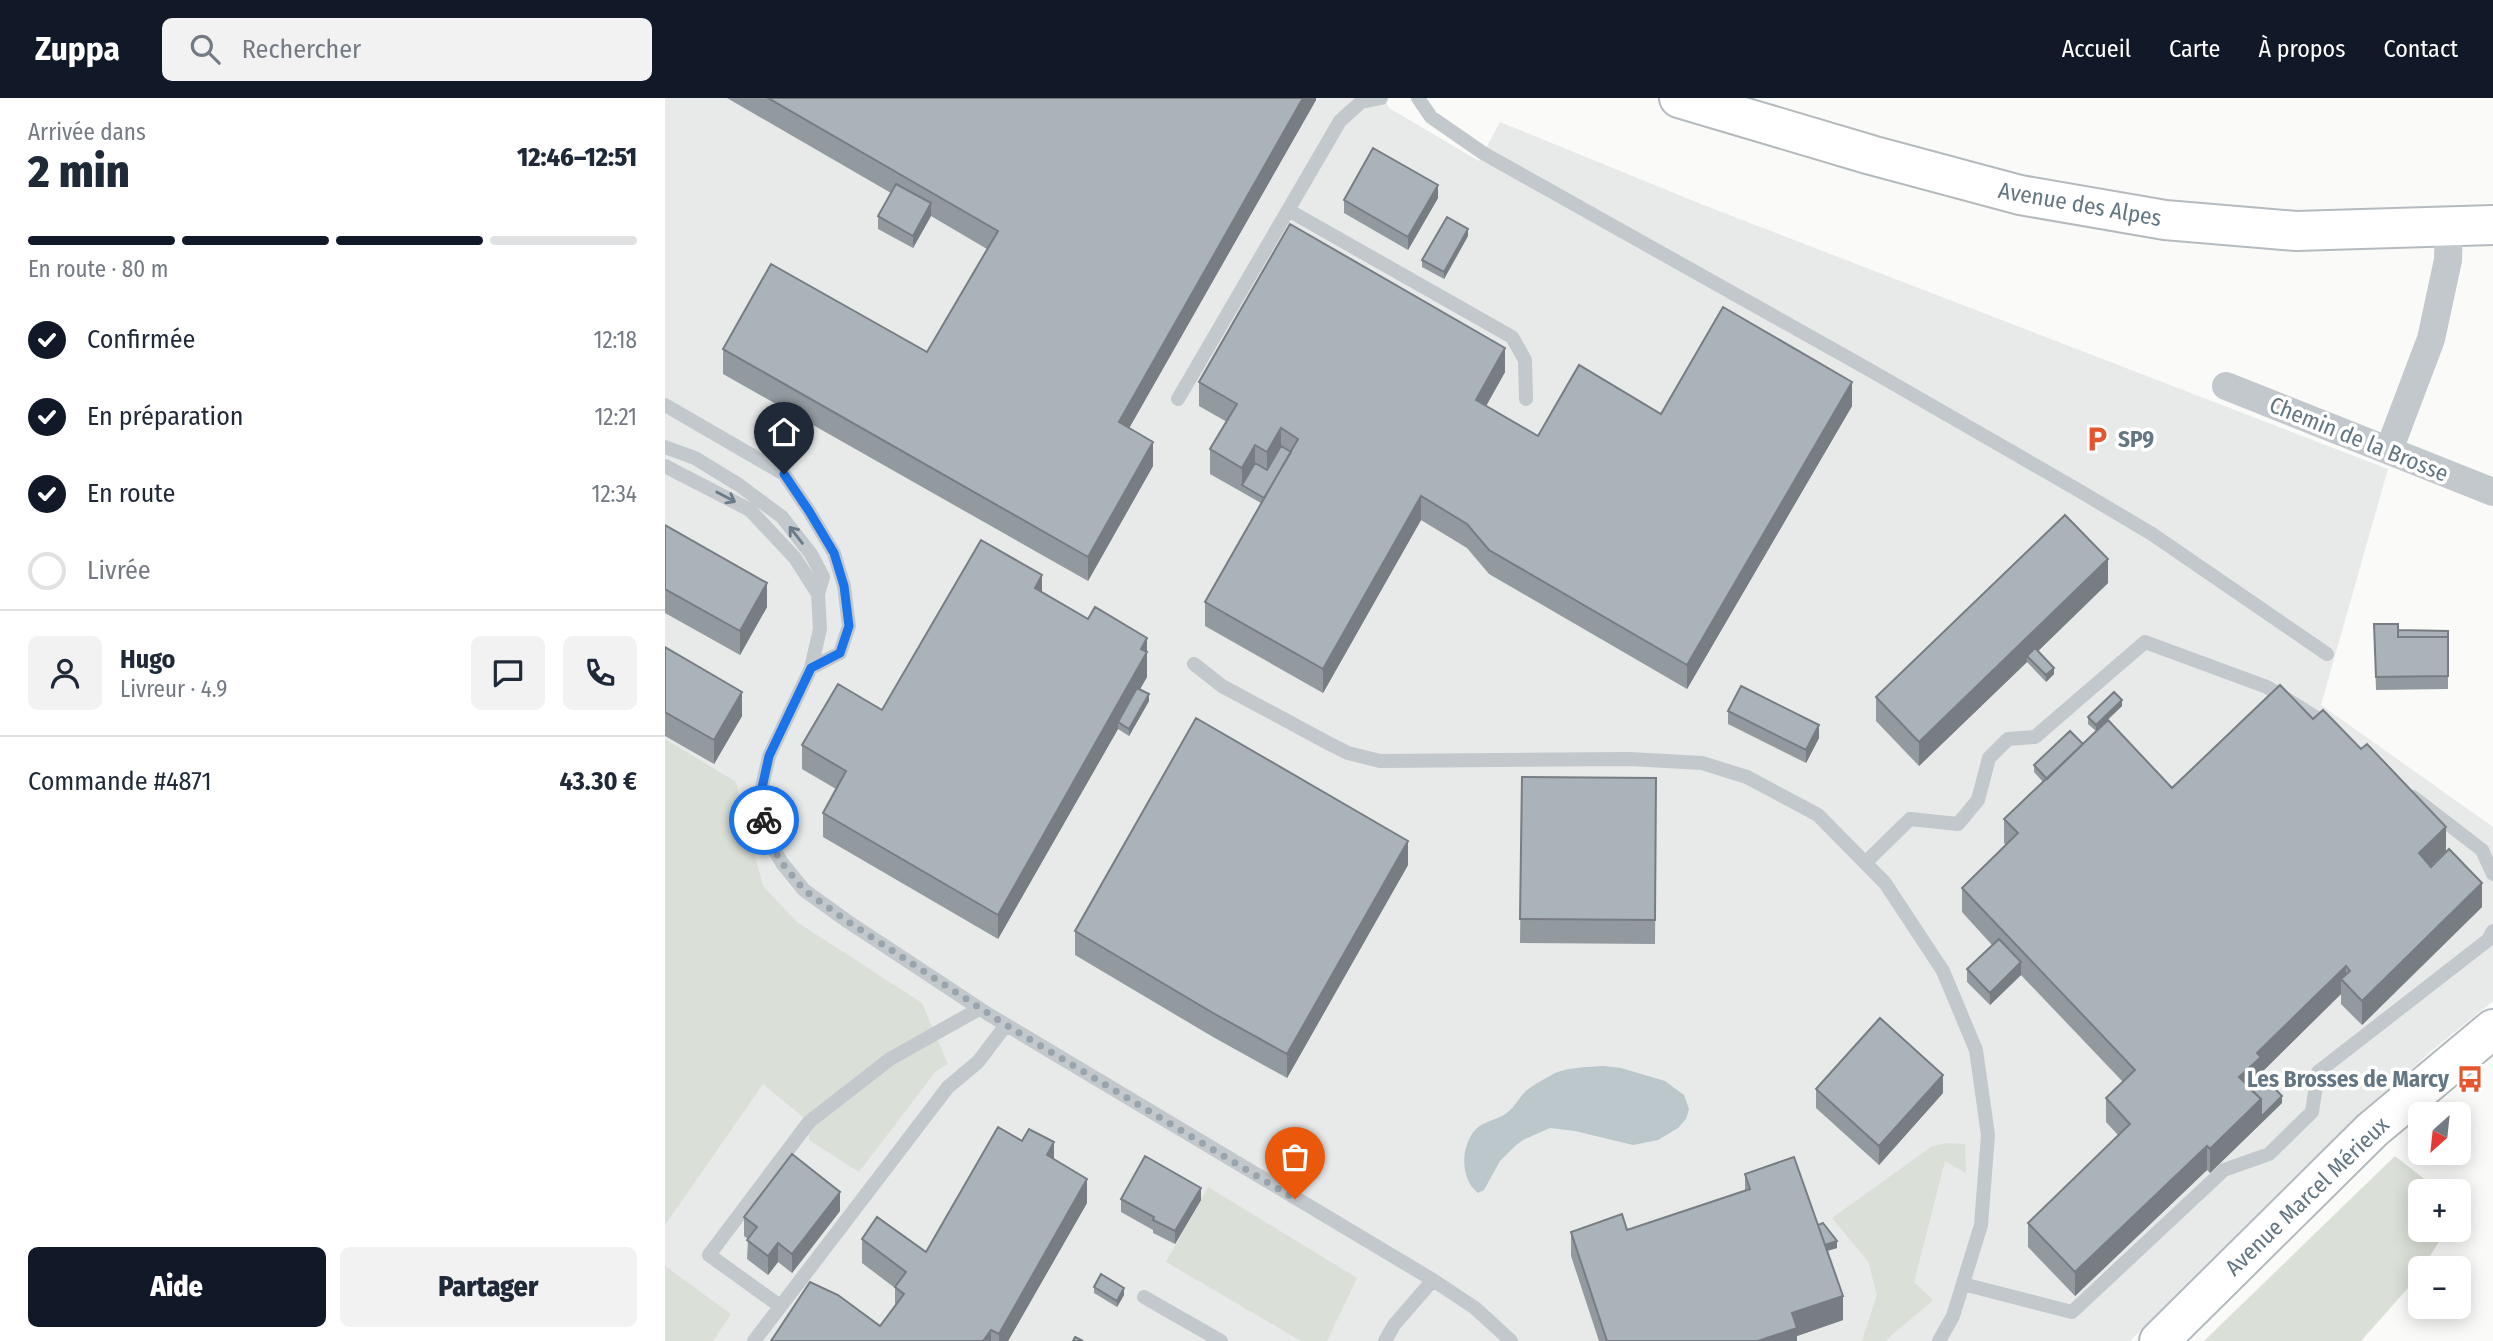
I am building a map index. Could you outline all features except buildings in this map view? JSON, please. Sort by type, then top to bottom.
[{"type":"main road","name":"Avenue des Alpes","points":[[1679,98],[1871,155],[2020,195],[2139,216],[2296,231],[2493,225]]},
{"type":"main road","name":"Avenue Marcel Mérieux","points":[[2159,1341],[2372,1130],[2493,1029]]},
{"type":"street","points":[[2389,450],[2431,339],[2448,260],[2449,227]]},
{"type":"street","name":"Chemin de la Brosse","points":[[2226,386],[2493,492]]},
{"type":"lane","points":[[1178,399],[1340,121],[1361,102],[1381,98]]},
{"type":"lane","points":[[1418,98],[1431,117],[1483,153],[2088,496],[2152,534],[2327,654]]},
{"type":"lane","points":[[1288,210],[1512,337],[1525,360],[1526,399]]},
{"type":"lane","points":[[665,405],[784,474],[834,553],[844,586],[849,626],[840,653],[811,668]]},
{"type":"lane","points":[[665,447],[695,458],[739,485],[782,517],[811,554],[824,577],[818,594],[820,629],[811,668],[769,756],[762,788],[762,812],[768,839],[782,863],[804,890],[979,1009],[1433,1280],[1475,1308],[1511,1341]]},
{"type":"lane","points":[[665,466],[750,510],[789,550],[818,594]]},
{"type":"lane","points":[[1865,863],[1910,819],[1958,824],[1978,800],[1989,758],[2007,738],[2035,737],[2145,642],[2267,687],[2344,735]]},
{"type":"lane","points":[[1195,664],[1222,686],[1330,744],[1348,753],[1380,761],[1629,759],[1702,763],[1747,777],[1818,816],[1885,883],[1943,971],[1976,1050],[1988,1135],[1981,1225],[1953,1316],[1939,1341]]},
{"type":"lane","points":[[2401,786],[2482,850],[2493,874]]},
{"type":"lane","points":[[1963,1284],[2072,1312],[2224,1170],[2269,1154],[2312,1112],[2318,1072],[2489,940],[2493,931]]},
{"type":"lane","points":[[780,1306],[709,1255],[809,1122],[890,1059],[979,1009]]},
{"type":"lane","points":[[754,1341],[948,1087],[978,1062],[1006,1025]]},
{"type":"lane","points":[[1385,1341],[1394,1325],[1433,1280]]},
{"type":"lane","points":[[1143,1297],[1221,1341]]},
{"type":"shaded area","points":[[665,98],[1384,98],[1389,108],[1479,161],[1500,122],[1706,206],[2388,469],[2321,705],[2493,827],[2493,1001],[2430,1052],[2321,1153],[2130,1341],[665,1341]]},
{"type":"shaded area","points":[[665,739],[736,782],[763,886],[797,922],[922,1003],[948,1064],[936,1071],[859,1172],[809,1140],[809,1122],[763,1084],[665,1225]]},
{"type":"shaded area","points":[[1573,1068],[1621,1068],[1665,1081],[1684,1095],[1689,1109],[1686,1119],[1678,1128],[1658,1140],[1633,1145],[1550,1128],[1515,1146],[1500,1161],[1484,1190],[1478,1193],[1472,1187],[1464,1162],[1467,1144],[1476,1129],[1505,1114],[1527,1090],[1555,1073]]},
{"type":"shaded area","points":[[1946,1143],[1965,1144],[1966,1173],[1945,1161],[1914,1282],[1933,1300],[1885,1341],[1862,1341],[1877,1295],[1868,1261],[1832,1218],[1931,1147]]},
{"type":"shaded area","points":[[2395,1156],[2424,1179],[2408,1179],[2408,1242],[2439,1242],[2430,1256],[2408,1256],[2408,1288],[2361,1341],[2204,1341]]},
{"type":"shaded area","points":[[1208,1187],[1357,1278],[1327,1341],[1301,1341],[1166,1262]]},
{"type":"shaded area","points":[[665,1266],[731,1314],[713,1341],[665,1341]]},
{"type":"way so far","points":[[764,820],[768,839],[782,863],[804,890],[847,921],[945,988],[1295,1199]]},
{"type":"place","name":"SP9","points":[[2097,439]]},
{"type":"place","name":"Les Brosses de Marcy","points":[[2470,1079]]},
{"type":"route","points":[[764,820],[762,788],[769,756],[811,668],[840,653],[849,626],[844,586],[834,553],[784,474]]}]
